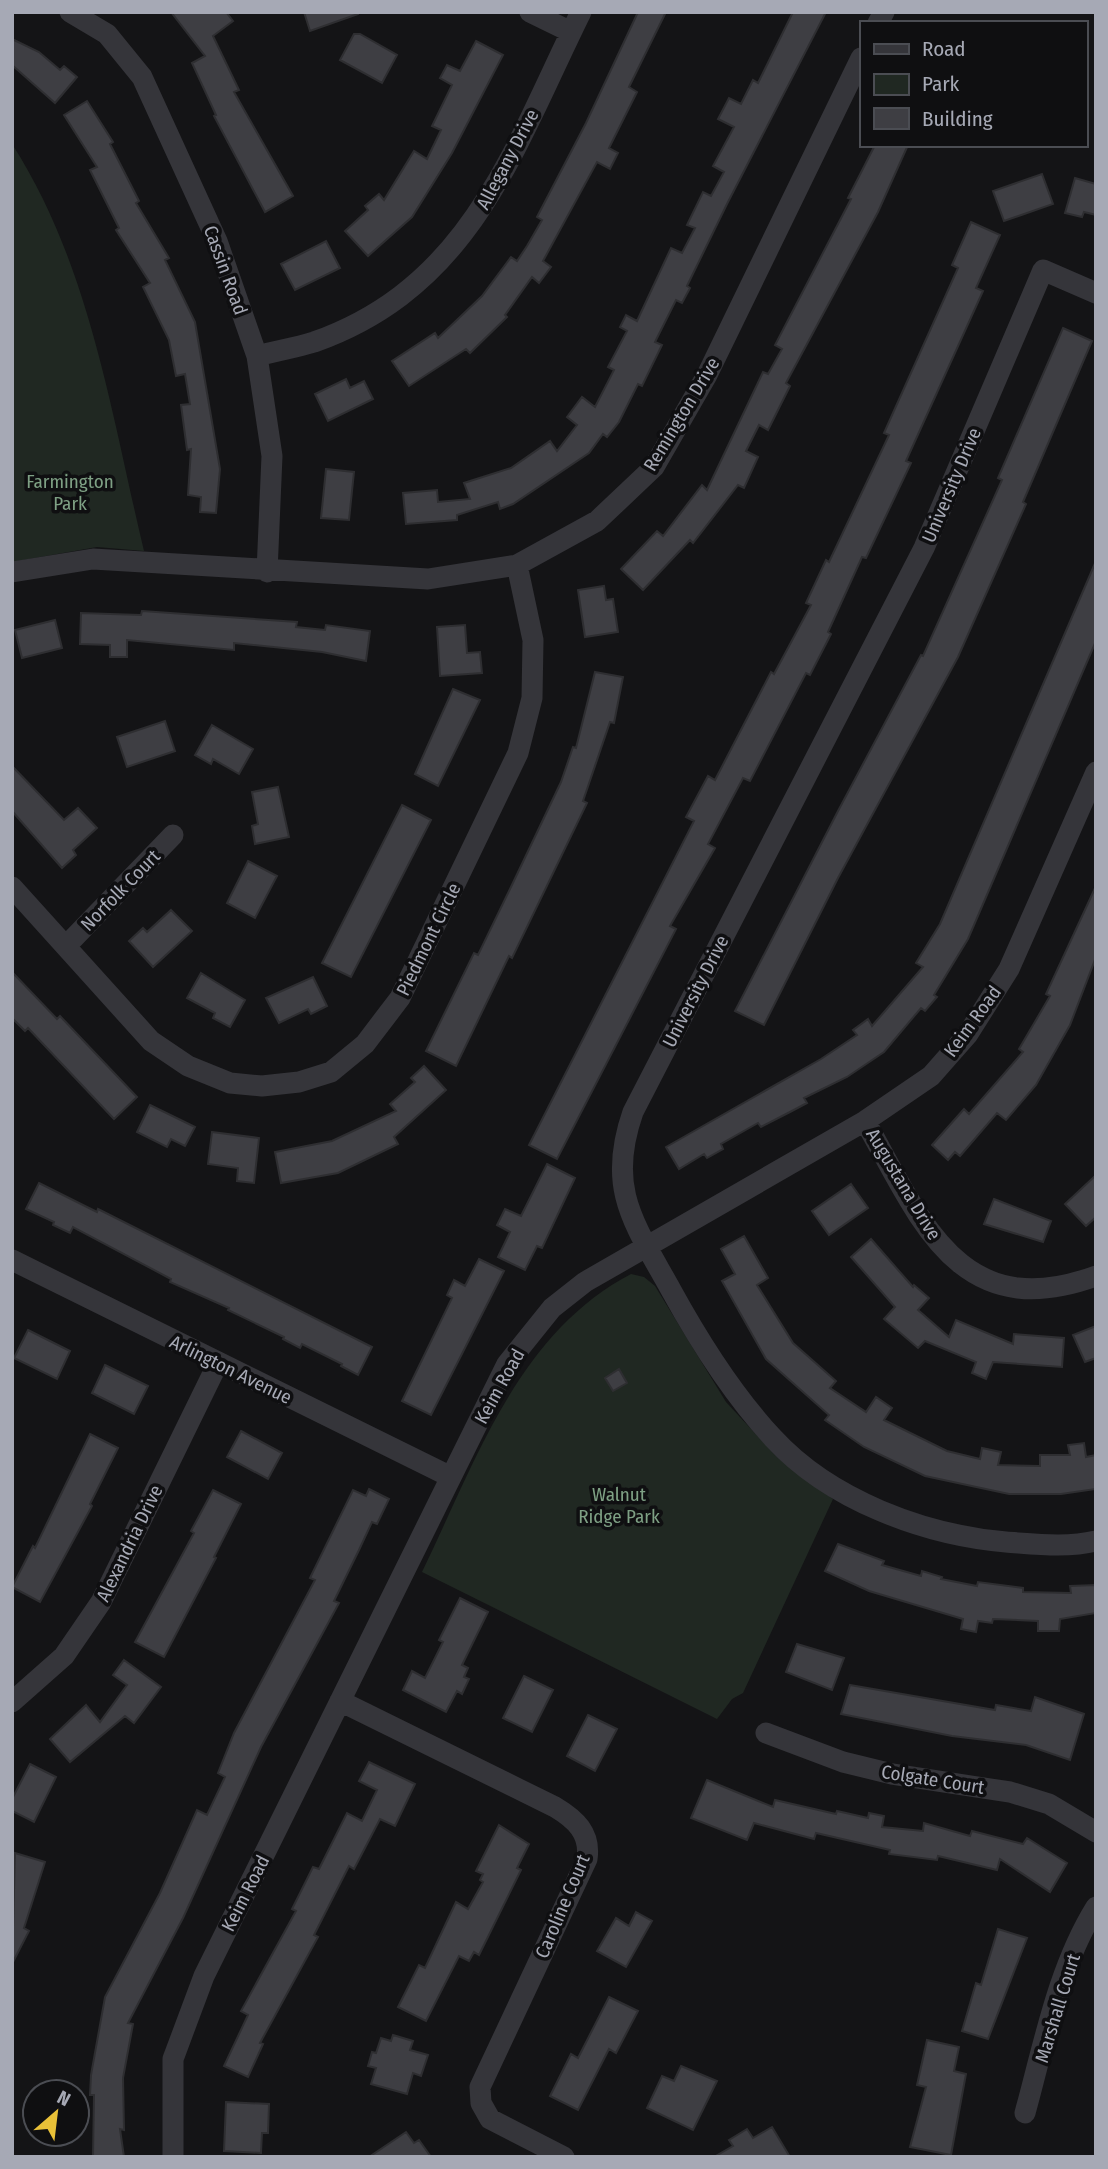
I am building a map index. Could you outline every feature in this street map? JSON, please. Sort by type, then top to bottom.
[{"type":"street","name":"Cassin Road","points":[[70,12],[107,34],[142,77],[217,241],[257,356],[272,456],[267,572]]},
{"type":"street","points":[[530,12],[571,32]]},
{"type":"street","name":"Allegany Drive","points":[[257,356],[312,342],[347,328],[411,289],[435,266],[480,212],[498,184],[580,12]]},
{"type":"street","name":"Remington Drive","points":[[12,572],[93,559],[267,572],[428,579],[517,565],[597,521],[654,467],[707,375],[860,60]]},
{"type":"street","name":"University Drive","points":[[1096,293],[1043,270],[924,548],[633,1112],[622,1144],[621,1182],[630,1214],[647,1246],[684,1313],[729,1383],[774,1439],[826,1481],[887,1514],[967,1539],[1036,1544],[1082,1544],[1096,1541]]},
{"type":"street","name":"Piedmont Circle","points":[[12,887],[151,1041],[188,1066],[230,1083],[262,1086],[299,1082],[331,1072],[365,1044],[400,998],[518,753],[532,698],[534,640],[517,565]]},
{"type":"street","name":"Keim Road","points":[[173,2157],[173,2059],[204,1976],[507,1364],[552,1308],[585,1282],[865,1121],[931,1076],[968,1034],[1009,969],[1096,772]]},
{"type":"street","name":"Norfolk Court","points":[[67,945],[173,835]]},
{"type":"street","name":"Augustana Drive","points":[[865,1121],[915,1209],[943,1250],[965,1269],[997,1285],[1030,1291],[1066,1287],[1096,1276]]},
{"type":"street","name":"Arlington Avenue","points":[[12,1260],[451,1478]]},
{"type":"street","name":"Alexandria Drive","points":[[12,1702],[64,1656],[101,1602],[218,1363]]},
{"type":"street","name":"Caroline Court","points":[[340,1702],[555,1807],[574,1819],[585,1834],[587,1859],[480,2087],[481,2104],[489,2119],[564,2157]]},
{"type":"street","name":"Colgate Court","points":[[766,1733],[855,1765],[1010,1792],[1049,1804],[1096,1832]]},
{"type":"street","name":"Marshall Court","points":[[1025,2113],[1063,1979],[1084,1925],[1096,1907]]},
{"type":"green space","name":"Farmington Park","points":[[12,144],[39,191],[61,239],[79,290],[108,393],[144,551],[97,547],[12,562]]},
{"type":"green space","name":"Walnut Ridge Park","points":[[631,1274],[644,1277],[655,1286],[726,1402],[777,1457],[833,1499],[743,1693],[732,1699],[717,1719],[422,1572],[482,1445],[529,1365],[558,1330],[592,1299]]},
{"type":"building","points":[[171,12],[226,12],[233,21],[213,36],[239,90],[234,92],[293,196],[265,212],[214,116],[216,115],[192,63],[205,56]]},
{"type":"building","points":[[304,12],[358,12],[358,14],[310,31]]},
{"type":"building","points":[[638,12],[666,12],[629,87],[637,92],[609,148],[618,153],[610,169],[597,162],[543,261],[551,267],[539,283],[532,277],[505,315],[507,317],[470,353],[466,349],[409,386],[392,361],[435,333],[438,338],[482,296],[511,257],[517,261],[542,220],[537,217],[586,123]]},
{"type":"building","points":[[793,12],[826,12],[727,204],[687,286],[690,288],[682,303],[676,300],[655,342],[662,345],[642,386],[638,384],[619,422],[607,437],[603,434],[589,453],[513,504],[500,509],[498,502],[457,515],[457,520],[406,524],[403,493],[437,490],[438,502],[470,499],[464,483],[511,468],[550,441],[557,451],[577,425],[567,417],[582,397],[595,407],[614,370],[608,367],[627,331],[620,327],[626,315],[637,321],[671,248],[682,253],[695,228],[687,225],[703,192],[711,196],[724,172],[713,166],[734,127],[718,119],[729,98],[741,104],[753,80],[758,83]]},
{"type":"building","points":[[354,34],[360,34],[397,55],[382,83],[340,60]]},
{"type":"building","points":[[12,39],[39,52],[60,70],[64,66],[77,77],[55,103],[12,65]]},
{"type":"building","points":[[476,41],[503,55],[452,153],[412,217],[368,256],[345,231],[368,210],[365,206],[379,194],[384,200],[414,151],[427,159],[441,130],[432,126],[452,85],[440,78],[447,65],[460,71]]},
{"type":"building","points":[[87,101],[113,142],[110,144],[139,201],[136,203],[169,258],[165,260],[195,322],[220,469],[216,513],[200,512],[201,497],[188,495],[191,449],[187,450],[181,405],[190,404],[185,374],[176,376],[169,340],[143,287],[150,283],[116,230],[119,228],[90,170],[97,167],[64,115]]},
{"type":"building","points":[[874,147],[907,147],[878,212],[786,383],[790,386],[768,430],[759,425],[746,451],[758,457],[744,488],[738,485],[693,543],[690,540],[643,590],[621,569],[657,531],[663,536],[702,485],[707,490],[763,372],[768,374],[782,349],[775,345],[851,199],[848,198]]},
{"type":"building","points":[[1042,174],[1053,204],[1004,221],[993,191]]},
{"type":"building","points":[[1075,178],[1096,184],[1096,215],[1084,212],[1082,217],[1065,213]]},
{"type":"building","points":[[971,222],[1000,235],[976,288],[983,291],[906,461],[911,463],[866,558],[862,557],[828,632],[831,634],[810,675],[806,673],[750,781],[743,778],[708,844],[715,848],[670,926],[676,929],[557,1159],[529,1145],[694,821],[686,817],[708,776],[715,780],[771,672],[774,674],[811,605],[806,603],[826,560],[829,562],[889,435],[884,433],[958,268],[952,265]]},
{"type":"building","points":[[326,241],[340,268],[295,290],[281,264]]},
{"type":"building","points":[[1063,328],[1092,341],[1023,502],[1026,504],[958,657],[838,878],[764,1025],[735,1011],[838,811],[921,655],[923,656],[1002,480],[998,478]]},
{"type":"building","points":[[346,379],[350,388],[364,381],[373,399],[328,421],[315,394]]},
{"type":"building","points":[[326,469],[354,472],[349,520],[321,518]]},
{"type":"building","points":[[1096,561],[1096,641],[968,939],[934,995],[937,997],[925,1011],[921,1008],[884,1052],[847,1077],[804,1098],[807,1103],[761,1127],[758,1123],[721,1144],[723,1149],[707,1158],[704,1154],[679,1169],[666,1147],[821,1059],[857,1035],[853,1030],[868,1019],[872,1026],[923,967],[916,963],[940,924]]},
{"type":"building","points":[[604,586],[606,600],[613,599],[618,632],[585,637],[578,590]]},
{"type":"building","points":[[142,611],[297,622],[296,627],[325,630],[326,625],[370,631],[366,661],[322,652],[234,643],[234,650],[127,640],[127,657],[110,657],[110,645],[80,644],[81,613],[141,615]]},
{"type":"building","points":[[55,620],[62,648],[22,658],[15,630]]},
{"type":"building","points":[[465,625],[467,653],[480,652],[482,673],[440,676],[437,627]]},
{"type":"building","points":[[595,672],[623,677],[614,723],[610,722],[583,801],[587,803],[456,1066],[426,1051],[474,953],[478,955],[561,782],[573,747],[576,748]]},
{"type":"building","points":[[453,689],[480,700],[438,786],[415,774]]},
{"type":"building","points":[[165,721],[175,751],[127,767],[117,737]]},
{"type":"building","points":[[212,725],[253,749],[239,774],[213,759],[211,764],[195,755]]},
{"type":"building","points":[[12,766],[64,820],[78,808],[97,828],[73,850],[76,855],[62,868],[12,811]]},
{"type":"building","points":[[278,787],[289,837],[255,844],[252,826],[258,824],[252,792]]},
{"type":"building","points":[[402,805],[431,820],[351,977],[322,963]]},
{"type":"building","points":[[248,861],[277,876],[255,918],[227,903]]},
{"type":"building","points":[[1096,886],[1096,957],[1070,1025],[1036,1085],[1006,1120],[997,1113],[960,1156],[955,1152],[948,1160],[932,1145],[964,1109],[969,1114],[1023,1052],[1019,1049],[1050,996],[1046,994]]},
{"type":"building","points":[[171,910],[192,931],[153,967],[129,941],[143,928],[147,932]]},
{"type":"building","points":[[12,972],[57,1019],[60,1016],[137,1097],[114,1119],[28,1028],[25,1031],[12,1018]]},
{"type":"building","points":[[201,973],[245,1000],[230,1027],[213,1018],[215,1013],[187,998]]},
{"type":"building","points":[[313,977],[327,1006],[311,1014],[308,1009],[279,1023],[266,998]]},
{"type":"building","points":[[424,1066],[446,1090],[394,1137],[398,1144],[338,1173],[281,1183],[275,1152],[332,1141],[396,1111],[390,1104],[415,1082],[411,1078]]},
{"type":"building","points":[[150,1105],[195,1127],[185,1146],[171,1139],[167,1147],[137,1132]]},
{"type":"building","points":[[212,1132],[259,1138],[254,1183],[237,1181],[238,1168],[208,1164]]},
{"type":"building","points":[[547,1164],[575,1178],[542,1248],[537,1246],[525,1270],[498,1257],[510,1232],[497,1225],[505,1209],[521,1216]]},
{"type":"building","points":[[1096,1175],[1096,1217],[1086,1226],[1065,1204]]},
{"type":"building","points":[[39,1183],[97,1212],[98,1209],[372,1347],[358,1375],[302,1344],[300,1348],[283,1339],[284,1337],[228,1310],[229,1308],[170,1282],[171,1279],[73,1227],[70,1233],[26,1209]]},
{"type":"building","points":[[851,1184],[868,1208],[829,1235],[812,1211]]},
{"type":"building","points":[[994,1199],[1051,1221],[1043,1242],[984,1224]]},
{"type":"building","points":[[744,1236],[768,1278],[757,1285],[793,1343],[836,1381],[830,1388],[866,1412],[876,1397],[892,1408],[884,1420],[947,1451],[980,1459],[982,1448],[1001,1452],[998,1465],[1040,1466],[1040,1455],[1070,1455],[1068,1445],[1084,1443],[1086,1457],[1096,1455],[1096,1489],[1061,1494],[1009,1494],[925,1476],[864,1447],[825,1420],[829,1415],[766,1359],[722,1281],[735,1274],[721,1249]]},
{"type":"building","points":[[871,1239],[913,1287],[914,1285],[929,1298],[918,1310],[949,1337],[956,1320],[1013,1344],[1014,1334],[1064,1338],[1062,1367],[993,1362],[986,1379],[972,1373],[976,1362],[925,1341],[918,1348],[884,1319],[895,1307],[851,1257]]},
{"type":"building","points":[[479,1259],[504,1271],[431,1415],[402,1401],[452,1298],[447,1295],[454,1280],[465,1286]]},
{"type":"building","points":[[1096,1326],[1096,1358],[1085,1362],[1073,1335]]},
{"type":"building","points":[[28,1330],[70,1351],[57,1379],[14,1358]]},
{"type":"building","points":[[105,1365],[148,1386],[134,1414],[92,1393]]},
{"type":"building","points":[[619,1369],[627,1383],[613,1391],[605,1378]]},
{"type":"building","points":[[241,1431],[282,1453],[268,1479],[227,1457]]},
{"type":"building","points":[[90,1434],[118,1448],[90,1504],[92,1506],[40,1602],[12,1587],[33,1546],[35,1548]]},
{"type":"building","points":[[369,1489],[389,1499],[377,1524],[372,1522],[334,1601],[339,1603],[261,1747],[183,1918],[128,2023],[133,2024],[123,2078],[124,2130],[120,2129],[124,2157],[93,2157],[94,2095],[91,2095],[91,2075],[105,1997],[160,1893],[197,1810],[207,1815],[225,1777],[218,1773],[234,1733],[315,1580],[310,1578],[353,1490],[366,1496]]},
{"type":"building","points":[[213,1490],[241,1504],[164,1657],[135,1642],[194,1533],[191,1531]]},
{"type":"building","points":[[838,1544],[884,1561],[882,1565],[921,1576],[922,1571],[942,1577],[941,1579],[977,1586],[978,1582],[1023,1588],[1023,1592],[1071,1593],[1070,1586],[1096,1585],[1096,1613],[1060,1619],[1059,1631],[1038,1631],[1038,1621],[993,1619],[992,1623],[978,1621],[976,1632],[961,1629],[963,1619],[869,1591],[825,1571]]},
{"type":"building","points":[[460,1598],[488,1612],[462,1665],[468,1668],[464,1677],[469,1679],[462,1694],[457,1691],[446,1712],[403,1690],[412,1671],[425,1678],[443,1642],[439,1640]]},
{"type":"building","points":[[797,1644],[844,1658],[832,1690],[786,1672]]},
{"type":"building","points":[[124,1660],[161,1687],[134,1723],[125,1716],[70,1762],[50,1739],[86,1705],[100,1722],[127,1685],[113,1675]]},
{"type":"building","points":[[524,1676],[553,1690],[532,1732],[503,1718]]},
{"type":"building","points":[[850,1685],[995,1710],[996,1705],[1031,1711],[1035,1697],[1084,1714],[1070,1760],[1026,1745],[952,1736],[841,1714]]},
{"type":"building","points":[[588,1715],[617,1729],[595,1771],[567,1756]]},
{"type":"building","points":[[369,1762],[415,1784],[395,1826],[380,1819],[354,1869],[349,1866],[314,1935],[318,1937],[260,2043],[263,2044],[248,2077],[224,2066],[248,2015],[241,2011],[296,1911],[292,1909],[313,1867],[319,1869],[347,1813],[362,1821],[377,1790],[359,1781]]},
{"type":"building","points":[[30,1764],[56,1777],[34,1822],[12,1811],[12,1799]]},
{"type":"building","points":[[707,1780],[773,1807],[775,1800],[836,1814],[837,1811],[868,1818],[869,1813],[884,1816],[882,1827],[923,1831],[924,1823],[970,1836],[972,1831],[1023,1844],[1027,1838],[1067,1863],[1050,1892],[1000,1859],[997,1870],[938,1856],[937,1860],[889,1854],[890,1850],[816,1833],[814,1839],[754,1823],[747,1840],[691,1818]]},
{"type":"building","points":[[499,1825],[529,1844],[517,1868],[521,1870],[479,1955],[474,1952],[469,1961],[459,1956],[426,2021],[398,2007],[419,1965],[425,1968],[456,1902],[468,1909],[483,1882],[480,1880],[483,1874],[476,1871]]},
{"type":"building","points":[[15,1853],[45,1862],[24,1928],[29,1931],[12,1964]]},
{"type":"building","points":[[636,1912],[652,1921],[626,1967],[597,1951],[616,1918],[629,1926]]},
{"type":"building","points":[[998,1929],[1027,1938],[988,2039],[962,2031],[976,1983],[981,1985]]},
{"type":"building","points":[[609,1997],[638,2011],[616,2053],[609,2049],[578,2110],[550,2096],[571,2054],[578,2058]]},
{"type":"building","points":[[393,2035],[413,2041],[410,2050],[428,2055],[421,2076],[413,2073],[407,2094],[371,2084],[376,2068],[368,2066],[372,2052],[376,2053],[381,2038],[391,2041]]},
{"type":"building","points":[[927,2040],[959,2047],[954,2071],[966,2074],[951,2155],[910,2147],[926,2087],[917,2085]]},
{"type":"building","points":[[681,2066],[717,2081],[693,2130],[647,2108],[662,2076],[674,2081]]},
{"type":"building","points":[[226,2102],[269,2104],[268,2133],[262,2133],[261,2153],[224,2151]]},
{"type":"building","points":[[772,2127],[790,2157],[714,2157],[733,2146],[729,2140],[747,2129],[753,2138]]},
{"type":"building","points":[[406,2132],[414,2143],[419,2140],[431,2157],[369,2157]]}]
